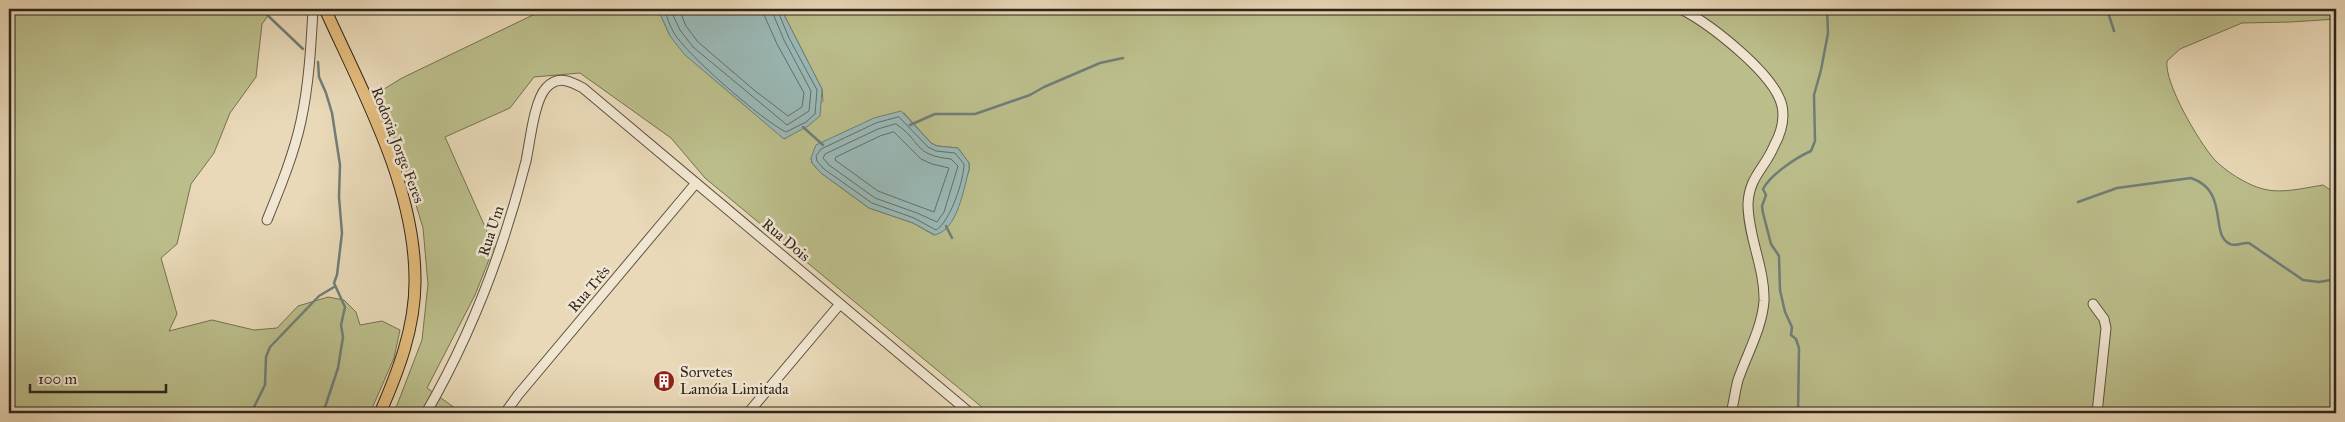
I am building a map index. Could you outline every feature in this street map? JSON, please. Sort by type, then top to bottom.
[{"type":"main road","name":"Rodovia Jorge Feres","points":[[325,9],[396,172],[407,208],[414,243],[415,282],[408,337],[380,413]]},
{"type":"street","points":[[267,220],[301,121],[310,62],[313,9]]},
{"type":"street","points":[[1681,9],[1720,35],[1765,75],[1775,88],[1783,107],[1782,126],[1774,148],[1757,172],[1751,186],[1748,203],[1764,301],[1760,324],[1738,382],[1731,413]]},
{"type":"street","name":"Rua Um","points":[[426,413],[470,323],[496,262],[518,191],[540,96],[552,82],[561,80],[583,88]]},
{"type":"street","name":"Rua Dois","points":[[583,88],[970,413]]},
{"type":"street","name":"Rua Três","points":[[505,413],[696,183]]},
{"type":"street","points":[[748,413],[840,304]]},
{"type":"street","points":[[2092,304],[2104,320],[2106,333],[2097,413]]},
{"type":"green space","points":[[9,9],[273,9],[262,24],[256,77],[230,113],[214,153],[191,184],[177,244],[161,258],[177,314],[169,331],[212,320],[254,330],[277,328],[298,306],[328,297],[344,300],[356,312],[360,325],[382,321],[400,330],[394,358],[370,413],[9,413]]},
{"type":"green space","points":[[534,9],[658,9],[670,36],[700,67],[785,139],[823,101],[822,89],[781,9],[2336,9],[2336,19],[2242,23],[2180,49],[2167,61],[2171,83],[2184,112],[2208,151],[2224,168],[2243,181],[2263,189],[2285,191],[2323,185],[2336,194],[2336,413],[989,413],[705,178],[671,138],[580,73],[534,77],[510,108],[445,137],[494,247],[475,295],[427,388],[462,413],[394,413],[422,340],[428,284],[423,228],[397,142],[380,119],[376,94],[402,78],[535,14]],"holes":[[[904,113],[931,143],[937,146],[958,148],[969,163],[969,170],[954,217],[934,235],[913,223],[869,208],[821,173],[812,163],[811,158]]]},
{"type":"water","points":[[658,9],[781,9],[822,89],[820,116],[808,126],[784,139],[685,55],[670,36]]},
{"type":"water","points":[[901,111],[931,143],[937,146],[958,148],[969,163],[962,198],[954,217],[943,231],[935,235],[913,223],[869,208],[821,173],[812,163],[811,158],[816,145],[874,118]]},
{"type":"waterway","points":[[261,9],[303,49]]},
{"type":"waterway","points":[[1798,413],[1799,348],[1796,339],[1791,335],[1792,327],[1785,312],[1780,290],[1779,256],[1771,244],[1763,213],[1762,206],[1766,195],[1763,189],[1771,178],[1784,167],[1811,151],[1815,141],[1814,95],[1828,33],[1827,9]]},
{"type":"waterway","points":[[2107,9],[2114,31]]},
{"type":"waterway","points":[[910,125],[935,114],[975,114],[1030,95],[1100,63],[1123,58]]},
{"type":"waterway","points":[[318,62],[319,77],[332,113],[340,165],[339,197],[342,233],[337,275],[334,283],[345,307],[341,325],[343,337],[338,368],[323,413]]},
{"type":"waterway","points":[[803,127],[823,145]]},
{"type":"waterway","points":[[2078,202],[2117,188],[2191,178],[2203,184],[2211,193],[2215,202],[2221,232],[2224,239],[2230,244],[2249,243],[2303,280],[2319,282],[2336,279]]},
{"type":"waterway","points":[[946,226],[952,238]]},
{"type":"waterway","points":[[251,413],[265,385],[266,357],[270,347],[319,296],[334,287]]},
{"type":"place","name":"Sorvetes Lamóia Limitada","points":[[664,381]]}]
